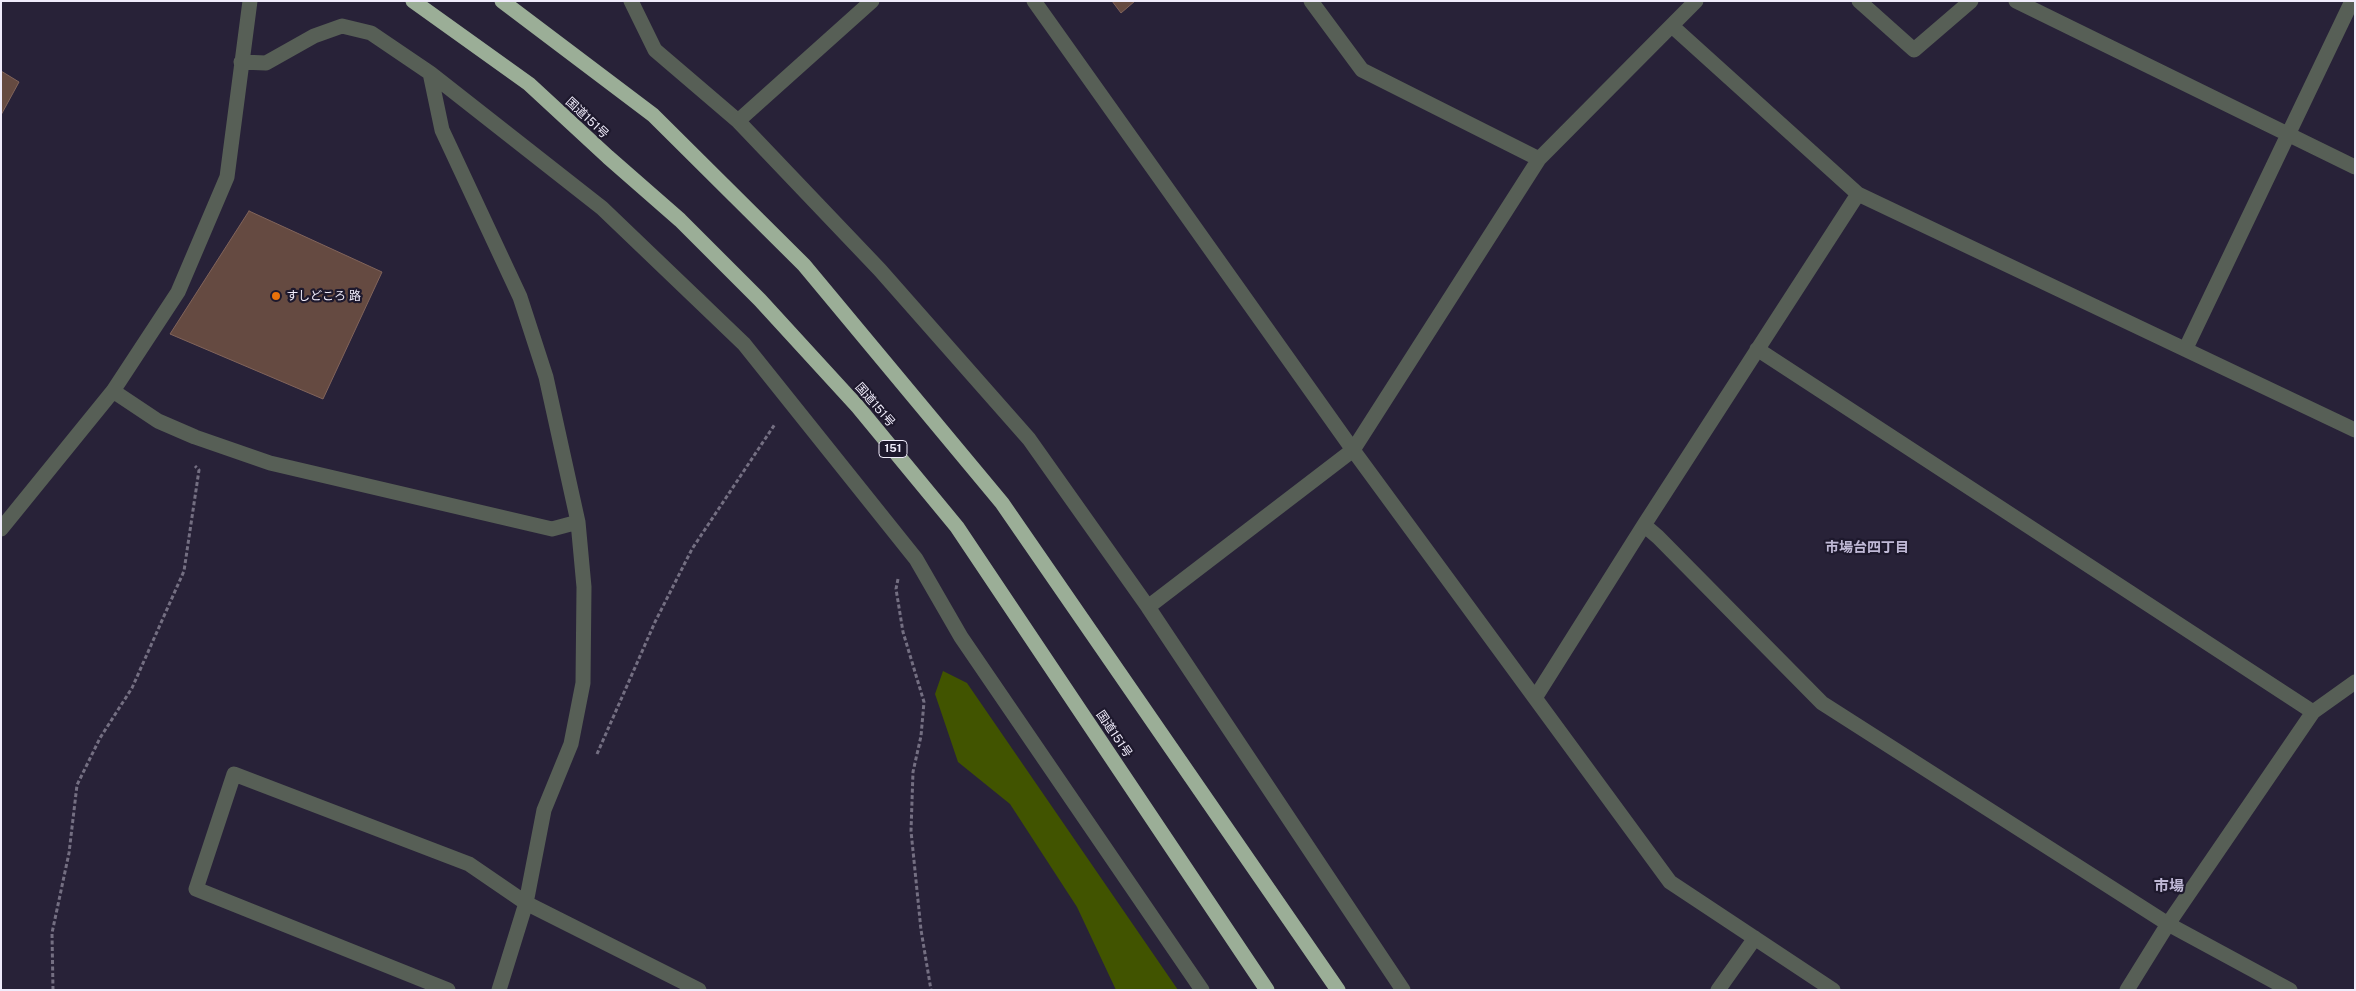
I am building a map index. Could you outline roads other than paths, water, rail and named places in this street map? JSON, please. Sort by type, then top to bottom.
[{"type":"highway","name":"国道151号","points":[[413,1],[528,84],[680,220],[760,300],[858,407],[957,527],[1268,990]]},
{"type":"highway","points":[[502,1],[653,115],[810,272],[1002,503],[1338,990]]},
{"type":"street","points":[[1,528],[113,391],[178,292],[227,177],[250,1]]},
{"type":"street","points":[[631,1],[655,50],[738,121],[880,270],[1029,439],[1148,607],[1403,990]]},
{"type":"street","points":[[738,121],[872,1]]},
{"type":"street","points":[[1034,1],[1353,450],[1670,882],[1833,990]]},
{"type":"street","points":[[1148,607],[1353,450],[1539,159],[1696,1]]},
{"type":"street","points":[[1859,1],[1914,50],[1971,1]]},
{"type":"street","points":[[2016,1],[2355,167]]},
{"type":"street","points":[[2186,348],[2352,1]]},
{"type":"street","points":[[1318,4],[1362,70],[1539,159]]},
{"type":"street","points":[[241,62],[266,63],[314,36],[342,26],[371,33],[430,73],[602,208],[744,344],[911,553],[960,637],[1202,990]]},
{"type":"street","points":[[1672,26],[1858,194],[2186,348],[2355,430]]},
{"type":"street","points":[[430,73],[442,130],[520,297],[546,377],[578,522],[584,588],[583,683],[570,744],[544,810],[526,903],[499,990]]},
{"type":"street","points":[[1536,698],[1644,525],[1858,194]]},
{"type":"street","points":[[1757,349],[2313,712]]},
{"type":"street","points":[[113,391],[158,421],[195,437],[270,462],[552,529],[578,522]]},
{"type":"street","points":[[1644,525],[1822,703],[2168,924],[2290,990]]},
{"type":"street","points":[[2127,990],[2168,924],[2313,712],[2355,682]]},
{"type":"street","points":[[448,990],[196,889],[234,774],[469,864],[526,903],[700,990]]},
{"type":"street","points":[[1718,990],[1755,938]]},
{"type":"place","name":"すしどころ 路","points":[[276,296]]},
{"type":"district","name":"市場台四丁目","points":[[1867,548]]},
{"type":"district","name":"市場","points":[[2169,886]]}]
